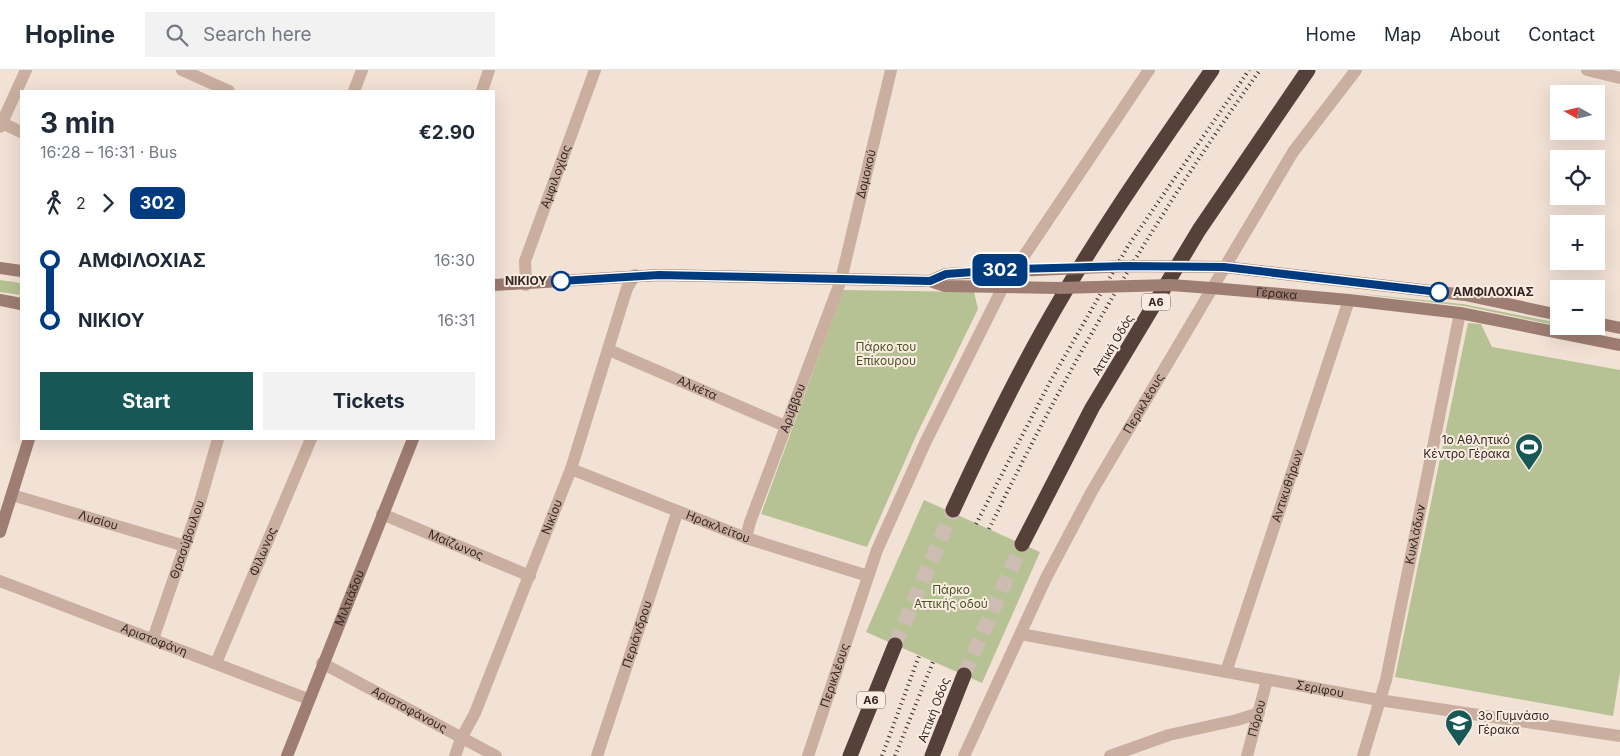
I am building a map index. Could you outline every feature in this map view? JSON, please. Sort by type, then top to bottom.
[{"type":"highway","points":[[953,510],[1006,399],[1061,299],[1116,209],[1212,70]]},
{"type":"highway","name":"Αττική Οδός","points":[[1022,544],[1092,408],[1194,239],[1308,70]]},
{"type":"highway","name":"Α6","points":[[850,756],[894,644]]},
{"type":"highway","name":"Αττική Οδός","points":[[932,756],[964,676]]},
{"type":"street","points":[[20,132],[1,125],[26,70]]},
{"type":"street","points":[[182,70],[227,90]]},
{"type":"street","points":[[354,90],[362,70]]},
{"type":"street","points":[[482,90],[489,70]]},
{"type":"street","name":"Αμφιλοχίας","points":[[526,285],[525,261],[595,70]]},
{"type":"street","name":"Δομοκού","points":[[841,280],[891,70]]},
{"type":"street","name":"Περικλέους","points":[[808,756],[868,576],[886,530],[926,441],[1003,287],[1149,70]]},
{"type":"street","name":"Περικλέους","points":[[964,756],[1046,578],[1092,491],[1293,152],[1356,70]]},
{"type":"street","points":[[1594,71],[1620,78]]},
{"type":"street","name":"Γέρακα","points":[[930,281],[946,274],[1014,269],[1127,266],[1224,267],[1465,295],[1550,313]]},
{"type":"street","points":[[0,268],[20,271]]},
{"type":"street","name":"Γέρακα","points":[[495,285],[526,285],[635,275],[930,281],[945,286],[1171,285],[1349,300],[1460,313],[1620,345]]},
{"type":"street","name":"Νικίου","points":[[455,756],[461,739],[475,713],[571,469],[628,288],[635,275]]},
{"type":"street","name":"Αρύββου","points":[[746,538],[785,426],[841,280]]},
{"type":"street","points":[[0,300],[20,304]]},
{"type":"street","name":"Αντικυθήρων","points":[[1226,672],[1349,300]]},
{"type":"street","name":"Κυκλάδων","points":[[1363,756],[1386,680],[1460,313]]},
{"type":"street","points":[[1605,325],[1620,328]]},
{"type":"street","name":"Αλκέτα","points":[[609,350],[785,426]]},
{"type":"street","points":[[0,532],[29,440]]},
{"type":"street","name":"Θρασύβουλου","points":[[153,639],[186,546],[218,440]]},
{"type":"street","name":"Φίλωνος","points":[[216,663],[311,440]]},
{"type":"street","name":"Μιλτιάδου","points":[[286,756],[322,662],[413,440]]},
{"type":"street","name":"Ηρακλείτου","points":[[571,469],[678,513],[746,538],[868,576]]},
{"type":"street","name":"Λυσίου","points":[[12,495],[186,546]]},
{"type":"street","name":"Περιάνδρου","points":[[597,756],[678,513]]},
{"type":"street","name":"Μαίζωνος","points":[[382,514],[530,576]]},
{"type":"street","name":"Αριστοφάνη","points":[[0,581],[308,699]]},
{"type":"street","name":"Σερίφου","points":[[1022,632],[1026,635],[1379,700],[1620,736]]},
{"type":"street","name":"Αριστοφάνους","points":[[322,662],[461,739],[496,756]]},
{"type":"street","name":"Πόρου","points":[[1247,756],[1267,680]]},
{"type":"street","points":[[1110,756],[1169,736],[1259,713]]},
{"type":"green space","points":[[0,280],[20,283],[20,295],[0,292]]},
{"type":"green space","name":"Πάρκο του Επίκουρου","points":[[843,290],[974,292],[978,309],[916,436],[867,547],[761,514]]},
{"type":"green space","points":[[1343,292],[1463,304],[1550,321],[1550,324],[1464,306]]},
{"type":"green space","name":"1ο Αθλητικό Κέντρο Γέρακα","points":[[1468,323],[1481,324],[1492,347],[1620,370],[1620,672],[1613,716],[1395,677]]},
{"type":"green space","name":"Πάρκο Αττικής οδού","points":[[924,500],[1040,552],[982,683],[866,632]]},
{"type":"tunnel","points":[[895,645],[953,510]]},
{"type":"tunnel","points":[[964,675],[1022,544]]},
{"type":"railway","points":[[976,524],[1050,382],[1128,246],[1249,70]]},
{"type":"railway","points":[[989,529],[1082,351],[1149,236],[1260,70]]},
{"type":"railway","points":[[882,756],[919,656]]},
{"type":"railway","points":[[895,756],[933,662]]},
{"type":"bus line","name":"302","points":[[561,281],[659,275],[930,281],[946,274],[1014,269],[1158,266],[1224,267],[1439,292]]},
{"type":"place","name":"ΝΙΚΙΟΥ","points":[[561,281]]},
{"type":"place","name":"ΑΜΦΙΛΟΧΙΑΣ","points":[[1439,292]]},
{"type":"place","name":"1ο Αθλητικό Κέντρο Γέρακα","points":[[1529,471]]},
{"type":"place","name":"3ο Γυμνάσιο Γέρακα","points":[[1459,747]]}]
